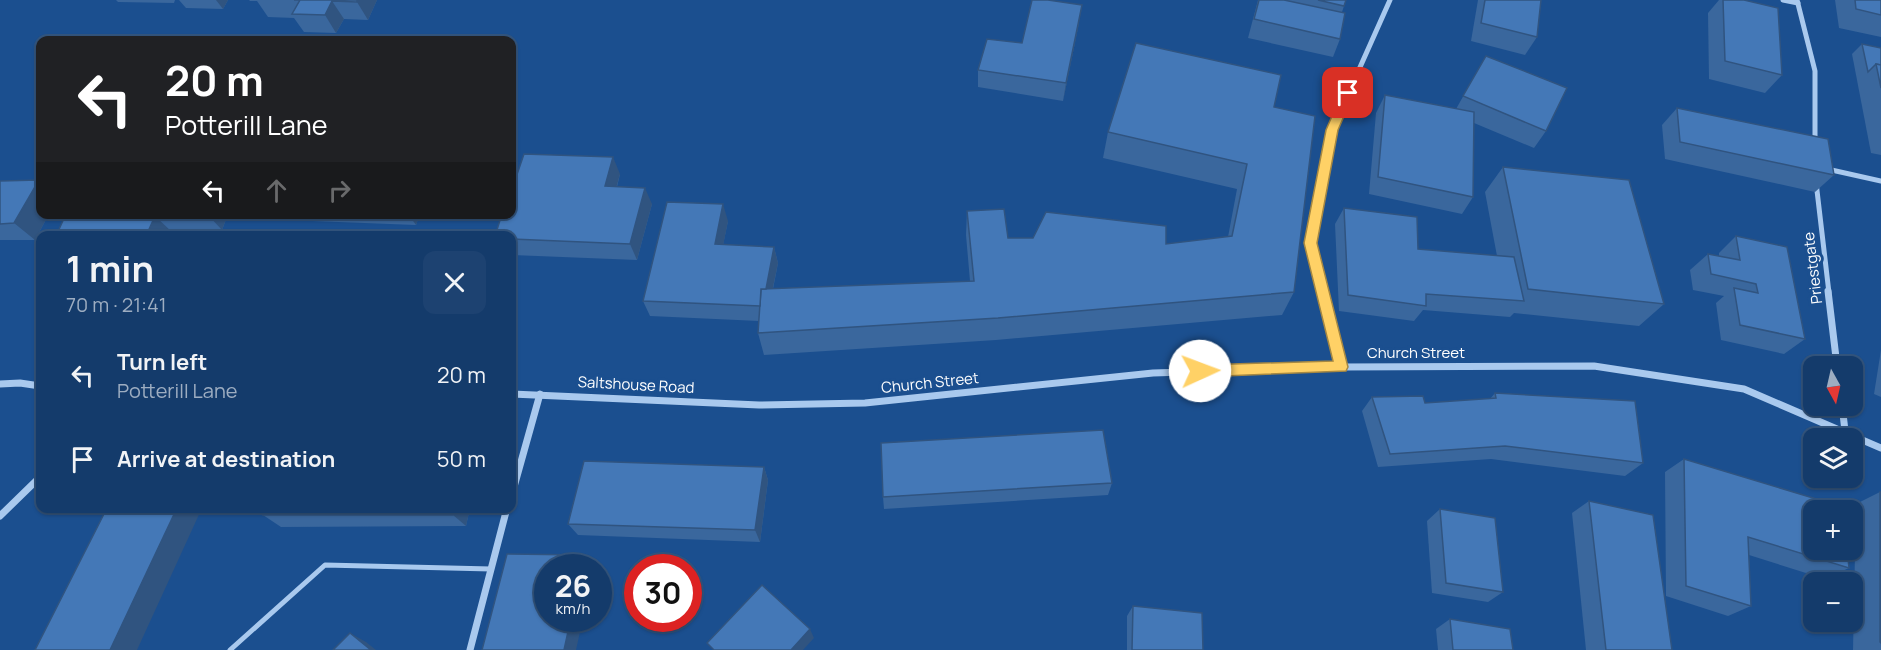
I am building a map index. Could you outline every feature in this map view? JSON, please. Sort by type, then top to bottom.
[{"type":"street","points":[[1341,367],[1311,243],[1332,130],[1390,0]]},
{"type":"street","points":[[1783,0],[1798,1],[1815,71],[1815,155]]},
{"type":"street","points":[[1814,167],[1881,181]]},
{"type":"street","name":"Priestgate","points":[[1816,178],[1837,356]]},
{"type":"street","name":"Church Street","points":[[759,405],[910,399],[1153,373],[1341,367],[1594,366],[1744,389],[1838,428]]},
{"type":"street","points":[[0,384],[20,383],[36,386]]},
{"type":"street","name":"Saltshouse Road","points":[[516,394],[759,405]]},
{"type":"street","points":[[516,480],[540,394]]},
{"type":"street","name":"Church Street","points":[[1863,440],[1881,448]]},
{"type":"street","points":[[0,516],[36,481]]},
{"type":"street","points":[[470,650],[506,513]]},
{"type":"lane","points":[[230,650],[325,565],[491,570]]},
{"type":"building","points":[[300,0],[357,0],[357,2],[332,1],[325,15],[292,14]]},
{"type":"building","points":[[1032,0],[1082,5],[1066,83],[978,70],[987,39],[1022,43]]},
{"type":"building","points":[[1259,0],[1284,0],[1345,13],[1340,39],[1254,19]]},
{"type":"building","points":[[1318,0],[1346,0],[1344,6]]},
{"type":"building","points":[[1485,0],[1541,0],[1537,37],[1481,23]]},
{"type":"building","points":[[1723,0],[1744,0],[1778,8],[1782,75],[1725,61]]},
{"type":"building","points":[[1855,0],[1881,0],[1881,15],[1856,9]]},
{"type":"building","points":[[1136,43],[1281,75],[1274,107],[1315,116],[1294,292],[998,318],[758,333],[761,289],[974,281],[967,211],[1004,209],[1008,238],[1033,238],[1046,212],[1166,226],[1166,244],[1232,236],[1247,164],[1108,132]]},
{"type":"building","points":[[1862,44],[1881,48],[1881,65],[1876,64],[1868,72]]},
{"type":"building","points":[[1486,56],[1567,88],[1546,131],[1463,96]]},
{"type":"building","points":[[1876,64],[1881,65],[1881,88]]},
{"type":"building","points":[[1385,95],[1474,112],[1473,197],[1378,177]]},
{"type":"building","points":[[1677,108],[1828,139],[1834,175],[1680,142]]},
{"type":"building","points":[[524,154],[613,157],[605,186],[645,188],[630,244],[516,239],[516,231],[497,231],[500,219],[516,219],[516,177]]},
{"type":"building","points":[[1503,167],[1629,180],[1664,304],[1528,289]]},
{"type":"building","points":[[36,180],[36,185],[14,223],[0,224],[0,181]]},
{"type":"building","points":[[667,202],[723,204],[715,244],[774,247],[766,289],[761,289],[760,306],[643,301]]},
{"type":"building","points":[[1344,208],[1417,217],[1418,249],[1514,257],[1524,301],[1426,294],[1426,306],[1348,295]]},
{"type":"building","points":[[64,219],[154,219],[148,231],[58,231]]},
{"type":"building","points":[[1736,236],[1787,247],[1805,339],[1740,325],[1734,288],[1758,293],[1756,284],[1711,274],[1708,254],[1740,260]]},
{"type":"building","points":[[1495,393],[1635,401],[1643,463],[1505,446],[1390,454],[1372,397],[1423,396],[1425,403],[1496,398]]},
{"type":"building","points":[[1103,430],[1112,483],[883,497],[881,443]]},
{"type":"building","points":[[1684,459],[1820,500],[1803,500],[1803,554],[1748,537],[1751,606],[1686,586]]},
{"type":"building","points":[[584,461],[764,467],[755,530],[568,524]]},
{"type":"building","points":[[1881,492],[1881,643],[1880,642]]},
{"type":"building","points":[[1589,501],[1653,515],[1672,650],[1606,650]]},
{"type":"building","points":[[1440,509],[1495,518],[1503,592],[1446,583]]},
{"type":"building","points":[[104,513],[175,513],[110,650],[35,650]]},
{"type":"building","points":[[264,513],[454,513],[453,515],[263,515]]},
{"type":"building","points":[[507,554],[534,554],[534,632],[568,632],[564,650],[482,650]]},
{"type":"building","points":[[1823,560],[1848,560],[1849,568]]},
{"type":"building","points":[[762,585],[810,629],[791,650],[714,650],[707,643]]},
{"type":"building","points":[[1133,606],[1202,613],[1203,650],[1132,650]]},
{"type":"building","points":[[1450,619],[1510,629],[1513,650],[1453,650]]},
{"type":"building","points":[[350,633],[371,650],[333,650]]},
{"type":"route","points":[[1200,371],[1341,367],[1311,243],[1332,130],[1348,93]]}]
